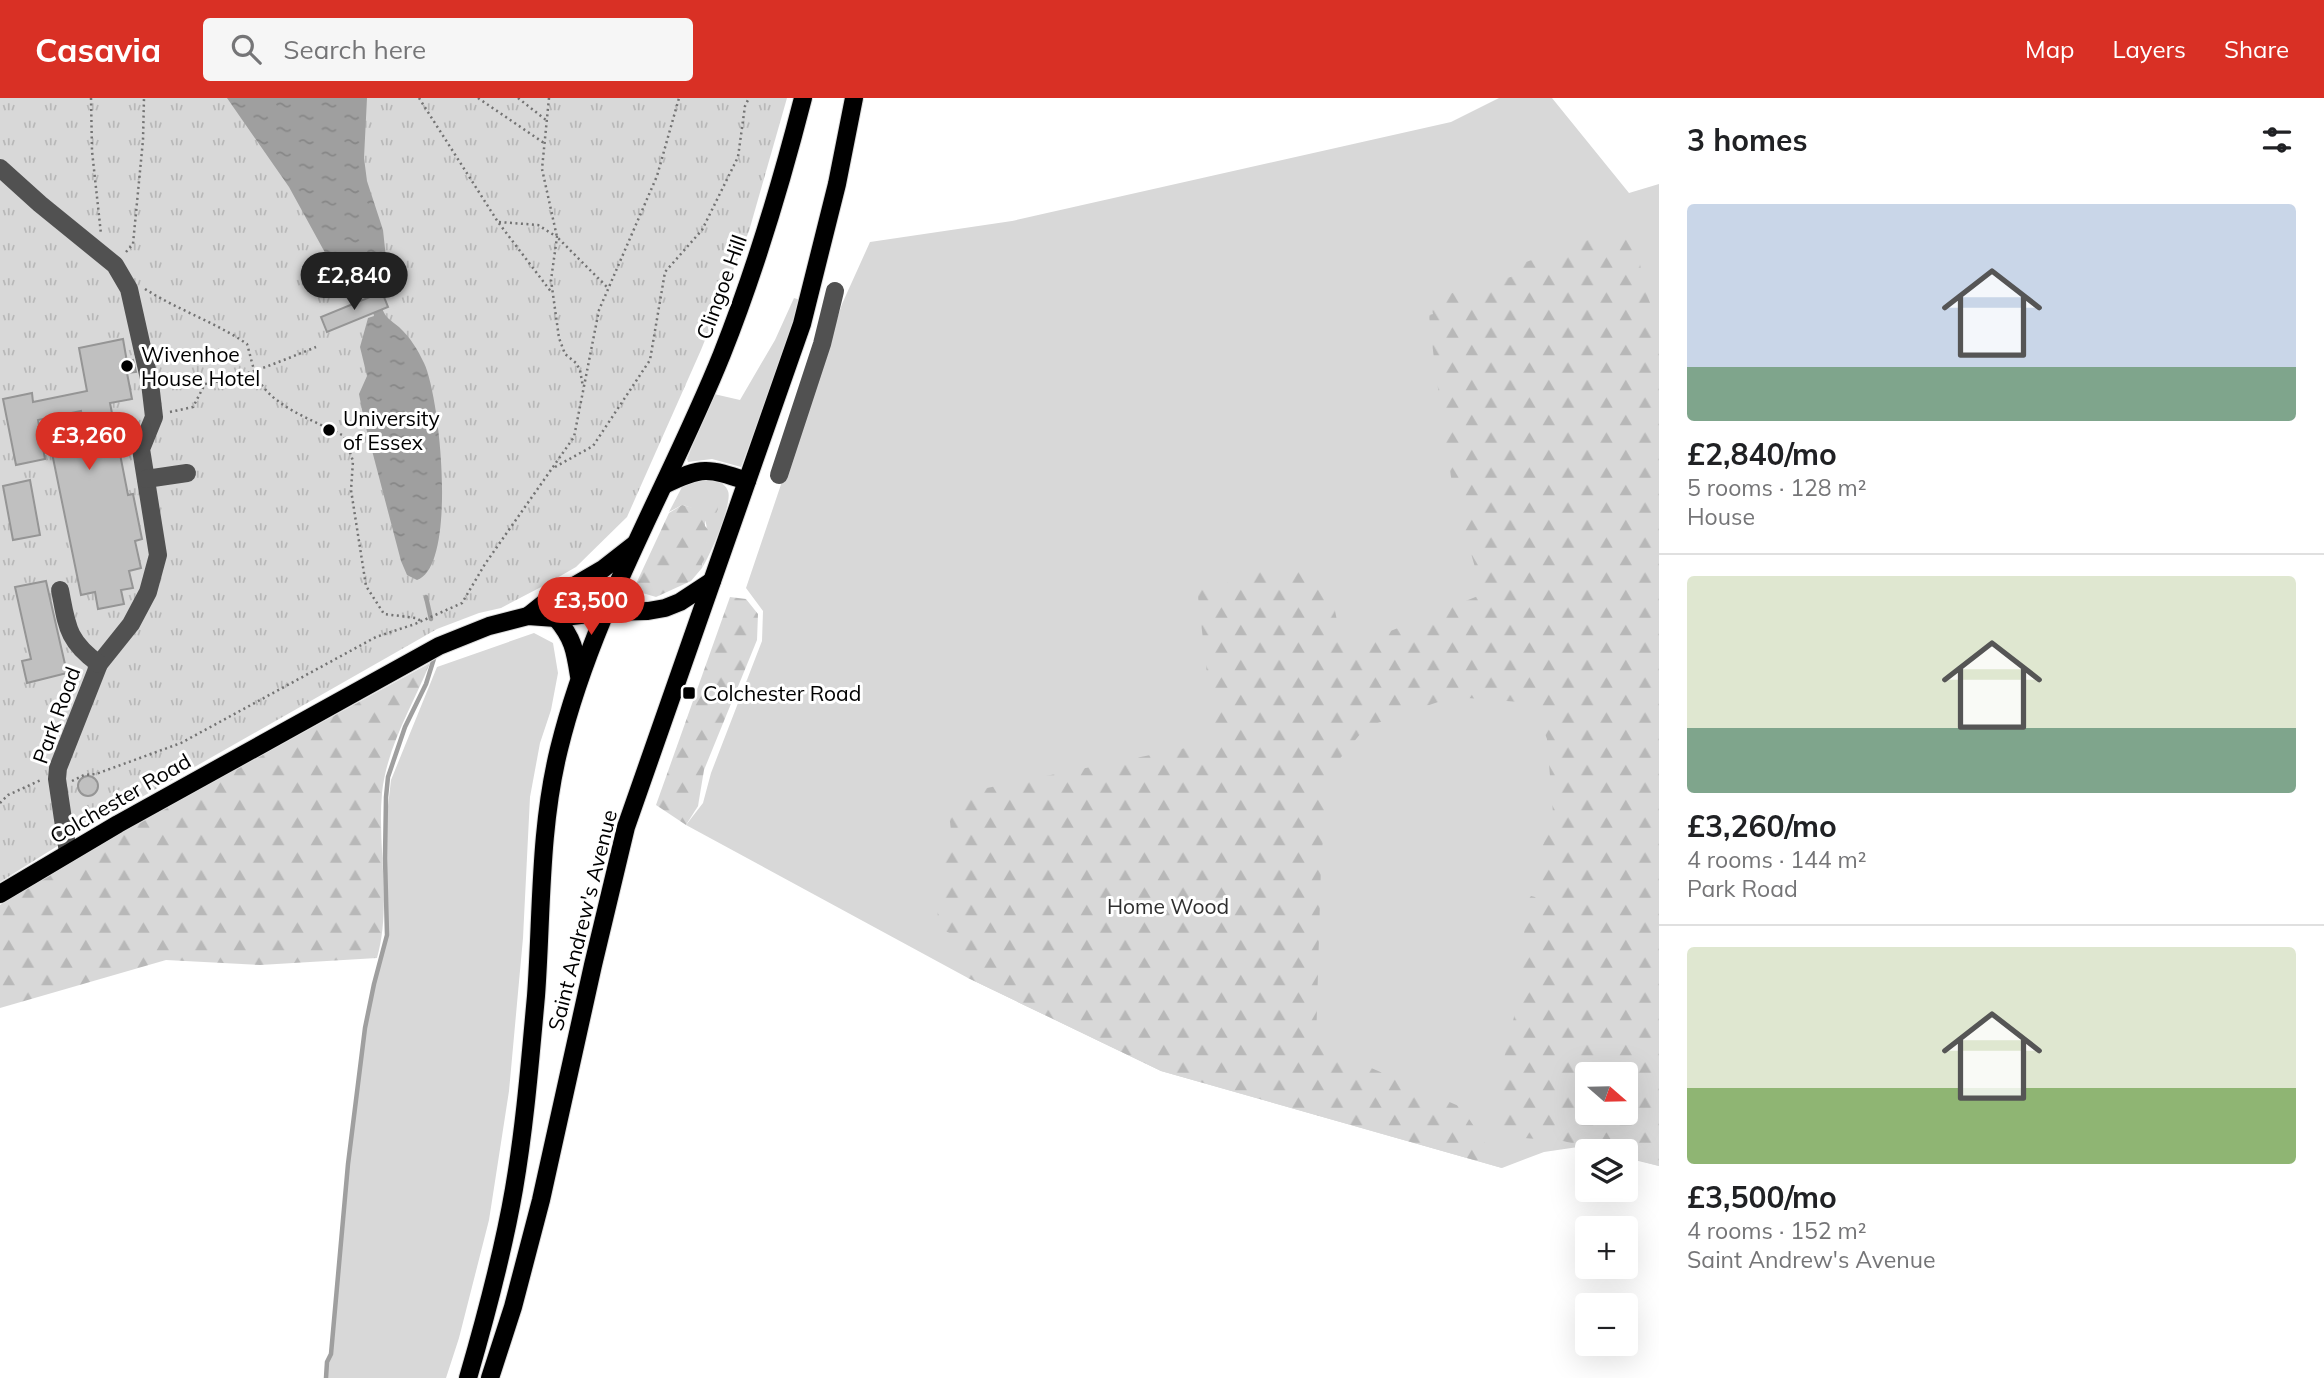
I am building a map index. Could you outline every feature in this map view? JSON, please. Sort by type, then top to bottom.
[{"type":"main road","name":"Clingoe Hill","points":[[664,485],[722,354],[761,246],[803,98]]},
{"type":"main road","points":[[664,485],[690,472],[710,470],[747,481],[802,324],[837,184],[854,98]]},
{"type":"main road","name":"Saint Andrew's Avenue","points":[[490,1378],[513,1307],[541,1200],[626,827],[747,481]]},
{"type":"main road","name":"Saint Andrew's Avenue","points":[[468,1378],[496,1276],[515,1181],[529,1072],[548,803],[558,751],[579,676],[605,612],[664,485]]},
{"type":"main road","name":"Colchester Road","points":[[528,616],[543,604],[603,569],[638,542]]},
{"type":"main road","name":"Colchester Road","points":[[0,894],[68,853],[439,646],[489,626],[528,616],[556,618],[665,608],[680,602],[712,581]]},
{"type":"main road","points":[[556,618],[569,633],[579,676]]},
{"type":"street","name":"Park Road","points":[[0,167],[40,204],[115,265],[129,289],[136,316],[154,416],[141,449],[158,555],[148,592],[131,624],[99,664],[58,768],[58,788],[68,853]]},
{"type":"street","points":[[779,475],[822,344],[835,291]]},
{"type":"street","points":[[146,479],[187,473]]},
{"type":"street","points":[[60,590],[67,629],[82,652],[99,664]]},
{"type":"path","points":[[91,98],[92,151],[102,242]]},
{"type":"path","points":[[120,258],[133,244],[143,140],[144,98]]},
{"type":"path","points":[[419,98],[498,222],[552,293]]},
{"type":"path","points":[[478,98],[544,144]]},
{"type":"path","points":[[518,98],[546,120]]},
{"type":"path","points":[[549,98],[542,169],[557,237],[551,280],[552,293],[559,338],[565,354],[580,370],[583,391]]},
{"type":"path","points":[[58,788],[84,775],[96,775],[181,743],[376,637],[462,603],[485,564],[574,437],[599,310],[657,176],[679,98]]},
{"type":"path","points":[[553,468],[593,446],[650,360],[665,272],[702,230],[738,156],[745,106],[749,98]]},
{"type":"path","points":[[498,222],[538,225],[557,237],[608,288]]},
{"type":"path","points":[[137,285],[164,301],[222,327],[247,344],[256,371],[268,393],[344,436],[353,461],[351,490],[366,586],[384,614],[421,621]]},
{"type":"path","points":[[154,416],[193,407],[205,384],[256,371],[316,347]]},
{"type":"path","points":[[0,803],[8,795],[58,768]]},
{"type":"green space","name":"University of Essex","points":[[0,98],[787,98],[749,231],[701,350],[627,517],[576,567],[501,608],[479,613],[437,629],[75,835],[0,882]]},
{"type":"green space","points":[[1499,98],[1552,98],[1629,193],[1659,184],[1659,1166],[1638,1161],[1638,1139],[1575,1139],[1575,1147],[1544,1152],[1502,1168],[1161,1071],[968,978],[686,825],[703,803],[711,773],[762,641],[763,611],[746,588],[842,304],[870,242],[1012,221],[1451,122]]},
{"type":"green space","name":"Home Wood","points":[[1599,236],[1636,237],[1643,284],[1659,327],[1659,1166],[1638,1160],[1638,1139],[1575,1139],[1575,1144],[1497,1136],[1499,1106],[1494,1099],[1514,1017],[1528,900],[1531,896],[1547,900],[1550,889],[1532,880],[1553,813],[1547,739],[1533,703],[1455,697],[1366,727],[1328,773],[1321,865],[1316,1044],[1461,1107],[1502,1168],[1161,1071],[968,978],[964,940],[937,927],[942,836],[953,848],[947,796],[1215,742],[1197,588],[1256,578],[1249,570],[1326,567],[1343,650],[1483,594],[1451,477],[1435,368],[1429,315],[1433,314],[1430,299],[1518,275],[1515,266]]},
{"type":"green space","points":[[794,298],[800,300],[787,345],[741,467],[712,459],[688,462],[714,394],[740,400],[775,340]]},
{"type":"green space","points":[[705,478],[724,485],[729,497],[720,530],[702,568],[707,539],[706,522],[694,509],[682,505],[669,512],[682,487]]},
{"type":"green space","points":[[707,496],[716,500],[718,509],[714,518],[705,521],[705,526],[710,531],[706,545],[708,552],[702,568],[691,581],[656,597],[639,592],[635,586],[669,513],[682,505],[694,508],[698,500]]},
{"type":"green space","points":[[730,597],[746,599],[758,614],[757,640],[704,770],[698,806],[686,825],[656,805]]},
{"type":"green space","points":[[534,633],[553,643],[558,673],[551,710],[540,743],[530,797],[523,938],[509,1091],[489,1220],[459,1338],[446,1378],[326,1378],[327,1362],[331,1354],[348,1164],[365,1028],[373,984],[387,935],[387,815],[391,780],[437,667]]},
{"type":"green space","points":[[430,663],[395,742],[385,776],[381,813],[384,897],[377,958],[260,965],[166,960],[0,1008],[0,905],[71,860]]},
{"type":"water","points":[[227,98],[367,98],[364,158],[367,181],[383,230],[386,258],[378,285],[355,294],[340,280],[289,187]]},
{"type":"water","points":[[382,308],[387,317],[407,335],[424,363],[430,381],[440,442],[442,479],[438,545],[430,568],[417,580],[407,575],[401,561],[359,394],[367,376],[360,347],[368,318]]},
{"type":"building","points":[[382,292],[388,307],[327,332],[321,317]]},
{"type":"building","points":[[123,339],[127,362],[133,360],[136,372],[127,373],[132,399],[110,403],[128,495],[133,494],[142,539],[135,541],[141,568],[129,571],[133,588],[121,590],[124,604],[98,609],[95,592],[81,595],[52,453],[88,445],[81,411],[38,420],[45,459],[16,465],[3,399],[32,393],[33,402],[87,391],[79,348]]},
{"type":"building","points":[[30,480],[40,535],[13,540],[3,486]]},
{"type":"building","points":[[46,581],[67,673],[27,683],[22,661],[31,659],[15,587]]},
{"type":"building","points":[[88,776],[95,779],[98,786],[95,793],[88,796],[81,793],[78,786],[81,779]]},
{"type":"waterway","points":[[426,597],[431,619]]},
{"type":"waterway","points":[[326,1378],[327,1362],[331,1354],[348,1164],[365,1028],[387,935],[385,858],[388,777],[405,727],[426,684],[436,652]]},
{"type":"place","name":"Wivenhoe House Hotel","points":[[127,366]]},
{"type":"place","name":"University of Essex","points":[[329,430]]},
{"type":"place","name":"Colchester Road","points":[[689,693]]}]
